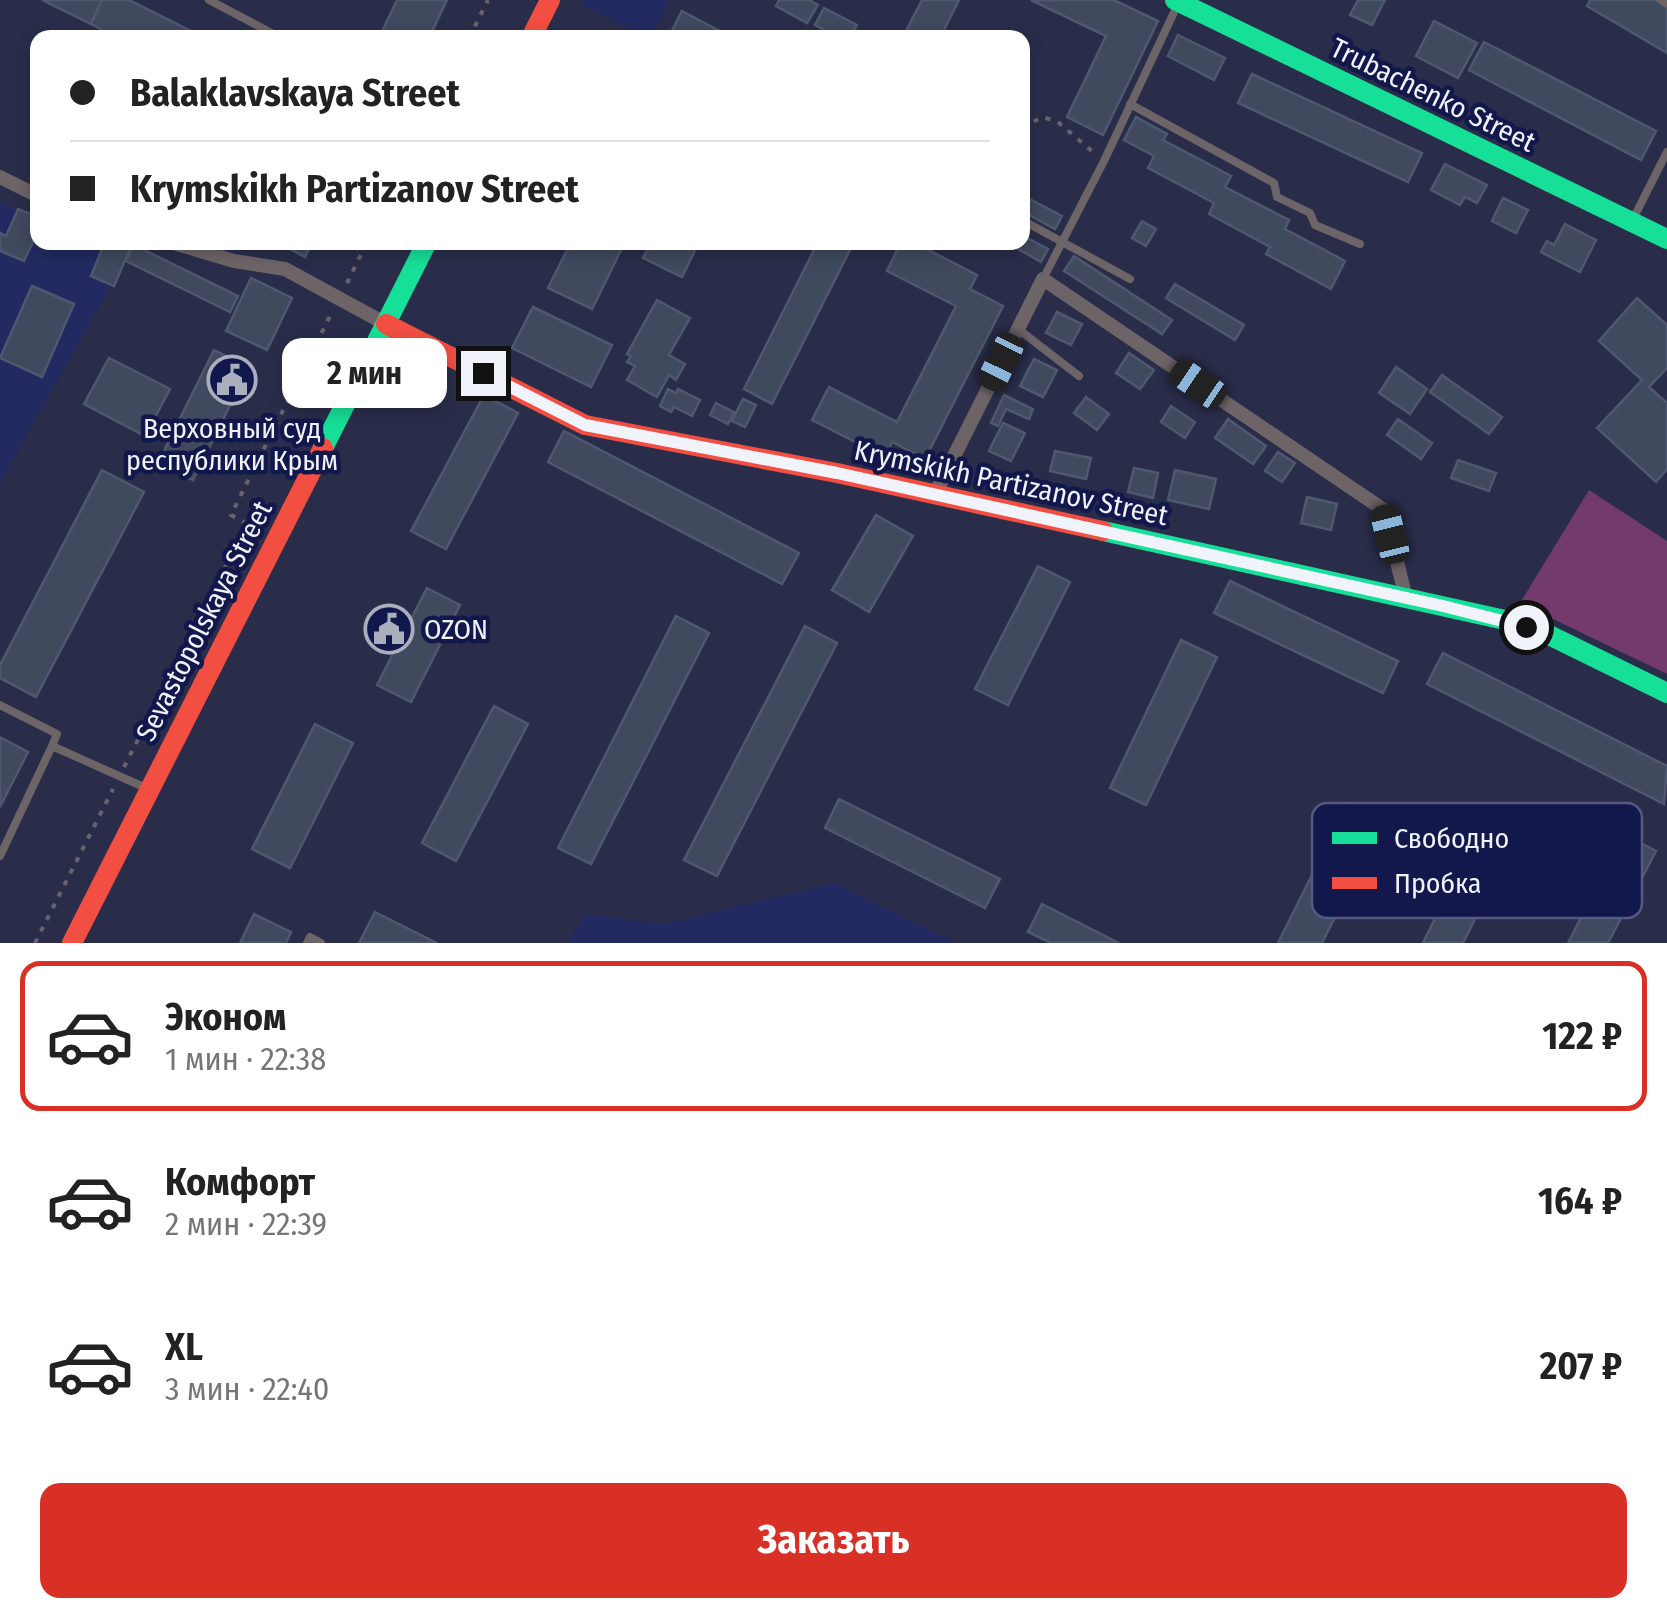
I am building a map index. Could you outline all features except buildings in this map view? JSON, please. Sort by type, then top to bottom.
[{"type":"main road","points":[[534,30],[550,0]]},
{"type":"main road","name":"Trubachenko Street","points":[[1178,1],[1667,239]]},
{"type":"main road","name":"Sevastopolskaya Street","points":[[72,943],[423,250]]},
{"type":"main road","name":"Krymskikh Partizanov Street","points":[[386,324],[585,425],[935,494],[1505,620],[1547,634],[1667,693]]},
{"type":"street","points":[[0,178],[30,192]]},
{"type":"street","points":[[197,250],[284,269],[386,324]]},
{"type":"street","points":[[935,494],[1043,279],[1384,510],[1406,598]]},
{"type":"lane","points":[[209,0],[265,30]]},
{"type":"lane","points":[[1043,279],[1104,161],[1178,1]]},
{"type":"lane","points":[[1130,104],[1274,183],[1277,197],[1310,213],[1314,225],[1360,244]]},
{"type":"lane","points":[[1632,222],[1667,152]]},
{"type":"lane","points":[[1030,224],[1130,279]]},
{"type":"lane","points":[[1018,329],[1079,376]]},
{"type":"lane","points":[[0,705],[58,734],[0,856]]},
{"type":"lane","points":[[52,746],[150,790]]},
{"type":"lane","points":[[308,943],[310,938],[321,943]]},
{"type":"path","points":[[473,30],[488,0]]},
{"type":"path","points":[[1030,123],[1043,117],[1059,123],[1104,161]]},
{"type":"path","points":[[35,943],[247,524],[231,516],[363,250]]},
{"type":"shaded area","points":[[585,0],[670,0],[653,30],[633,30],[582,5]]},
{"type":"shaded area","points":[[0,202],[30,217],[30,250],[130,251],[0,483]]},
{"type":"shaded area","points":[[1589,490],[1667,541],[1667,674],[1520,603]]},
{"type":"shaded area","points":[[834,883],[956,943],[568,943],[586,914],[665,924]]},
{"type":"traffic: fast","points":[[1175,0],[1667,239]]},
{"type":"traffic: fast","points":[[323,448],[423,250]]},
{"type":"traffic: fast","points":[[1103,531],[1505,620],[1547,634],[1667,693]]},
{"type":"traffic: jam","points":[[535,30],[550,0]]},
{"type":"traffic: jam","points":[[386,324],[585,425],[837,473],[1103,531]]},
{"type":"traffic: jam","points":[[72,943],[323,448]]},
{"type":"place","name":"Верховный суд республики Крым","points":[[232,380]]},
{"type":"place","name":"OZON","points":[[389,629]]},
{"type":"route","points":[[483,373],[585,425],[837,473],[1526,627]]}]
